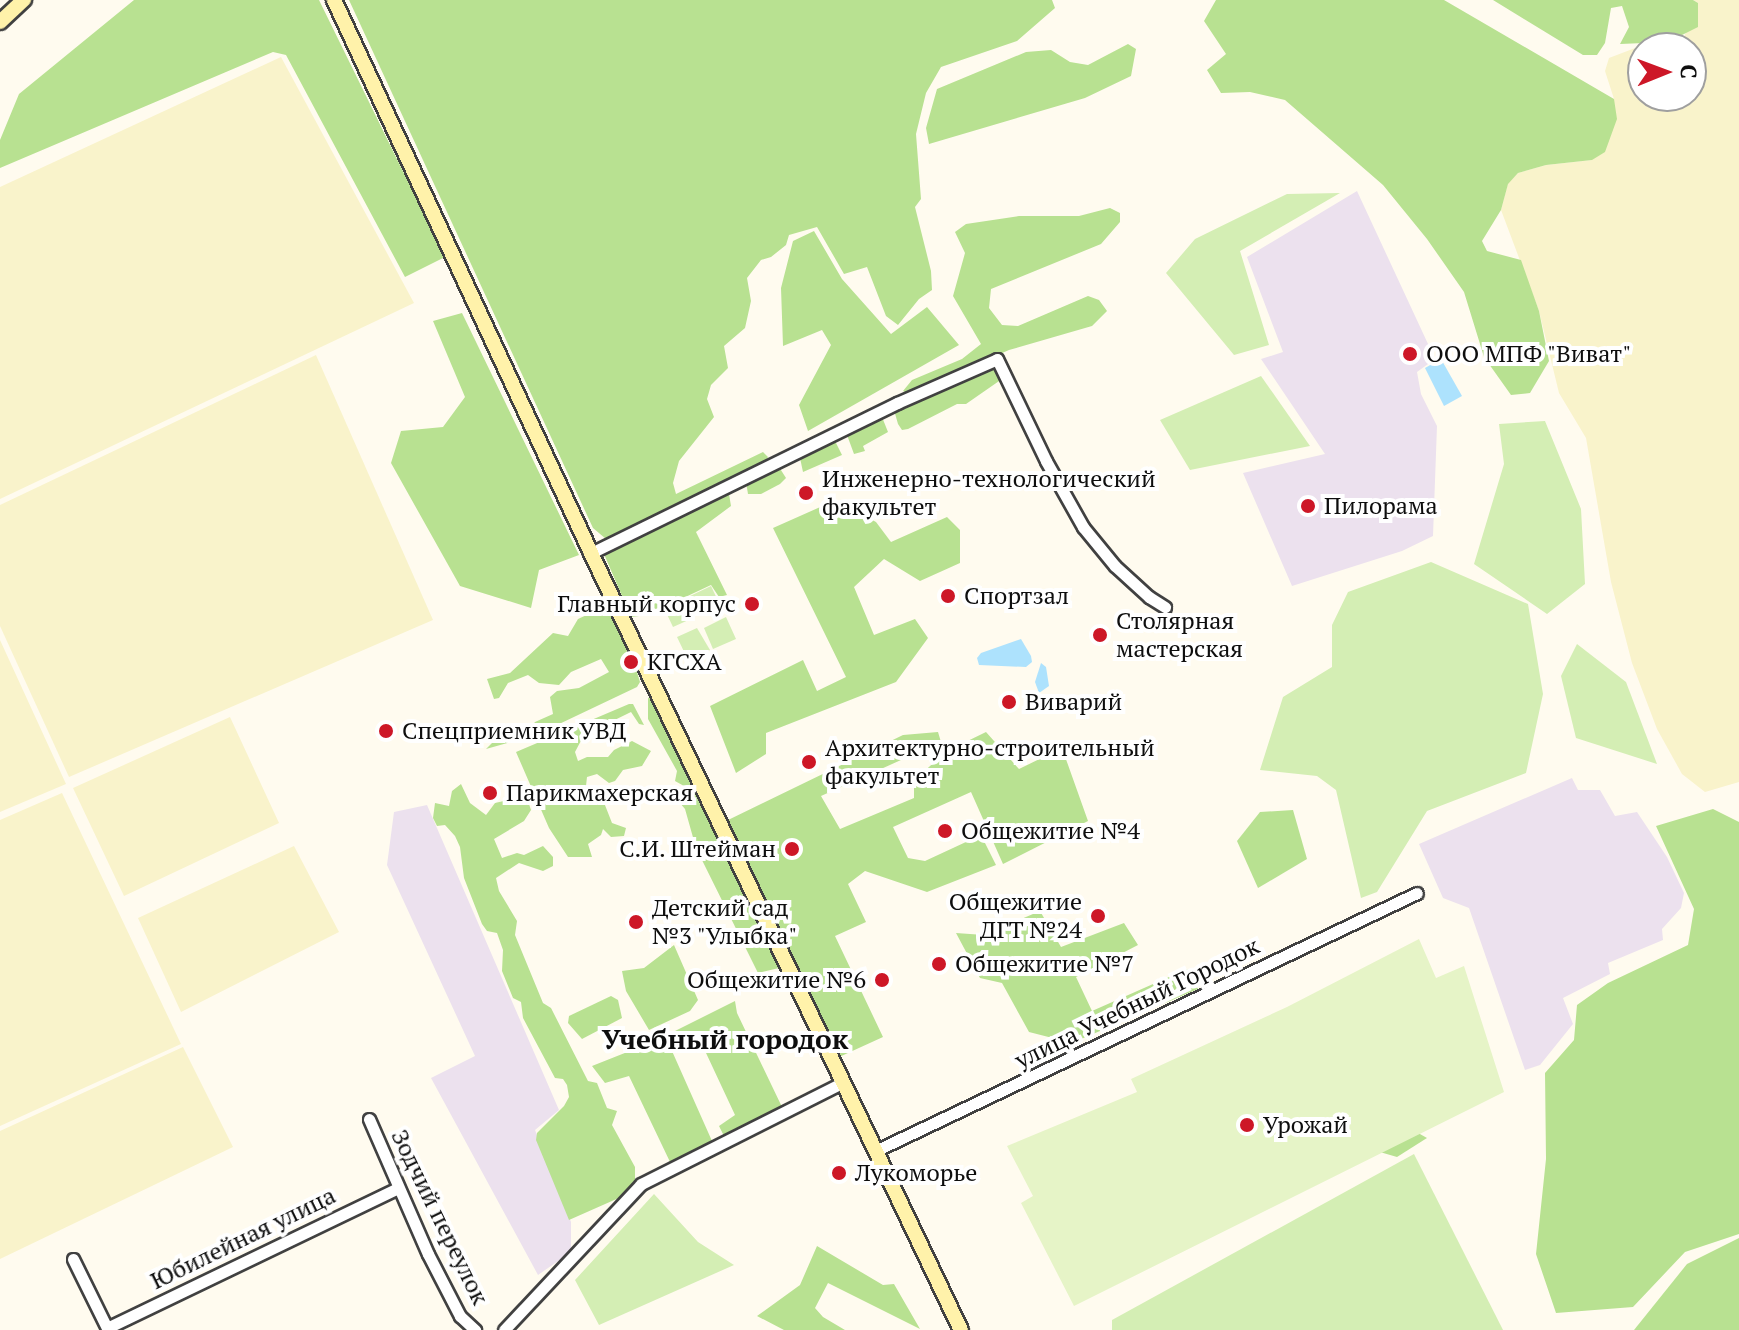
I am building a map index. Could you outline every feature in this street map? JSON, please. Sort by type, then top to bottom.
[{"type":"street","points":[[0,22],[24,0]]},
{"type":"street","points":[[334,0],[591,553],[961,1330]]},
{"type":"street","points":[[591,553],[874,414],[997,359],[1046,461],[1083,527],[1115,566],[1149,597],[1165,607]]},
{"type":"street","name":"улица Учебный Городок","points":[[875,1151],[1417,893]]},
{"type":"street","points":[[504,1330],[641,1184],[842,1083]]},
{"type":"street","name":"Зодчий переулок","points":[[369,1119],[398,1188],[460,1316],[475,1330]]},
{"type":"street","name":"Юбилейная улица","points":[[107,1329],[398,1188]]},
{"type":"street","points":[[73,1259],[107,1329]]},
{"type":"shaded area","points":[[1693,0],[1739,0],[1739,782],[1705,792],[1682,774],[1657,729],[1632,663],[1611,582],[1586,438],[1559,393],[1539,311],[1501,210],[1508,183],[1518,173],[1546,165],[1592,160],[1614,99],[1605,71],[1609,58],[1627,51],[1627,112],[1707,112],[1707,32],[1686,32],[1698,3]]},
{"type":"shaded area","points":[[281,57],[414,303],[0,499],[0,187]]},
{"type":"shaded area","points":[[1357,191],[1435,359],[1417,372],[1421,394],[1437,426],[1433,536],[1402,551],[1292,586],[1243,473],[1325,454],[1261,359],[1283,352],[1247,257]]},
{"type":"shaded area","points":[[316,355],[433,620],[69,777],[0,626],[0,505]]},
{"type":"shaded area","points":[[0,640],[66,784],[0,812]]},
{"type":"shaded area","points":[[230,717],[279,823],[124,896],[73,788]]},
{"type":"shaded area","points":[[1572,778],[1578,790],[1600,790],[1615,816],[1637,812],[1667,857],[1684,893],[1681,908],[1662,929],[1663,940],[1608,963],[1610,974],[1563,998],[1573,1024],[1540,1065],[1525,1070],[1469,908],[1443,898],[1419,844]]},
{"type":"shaded area","points":[[62,793],[181,1044],[0,1126],[0,820]]},
{"type":"shaded area","points":[[427,805],[559,1110],[535,1130],[571,1222],[571,1252],[538,1275],[431,1078],[475,1056],[387,865],[394,812]]},
{"type":"shaded area","points":[[294,846],[339,932],[181,1012],[138,918]]},
{"type":"shaded area","points":[[183,1047],[233,1147],[0,1259],[0,1131]]},
{"type":"green space","points":[[134,0],[319,0],[445,257],[405,277],[286,55],[273,52],[0,168],[0,140],[19,94]]},
{"type":"green space","points":[[349,0],[1052,0],[1055,8],[1017,41],[941,67],[926,93],[916,134],[921,199],[915,207],[931,271],[932,290],[919,299],[898,325],[886,316],[867,267],[844,274],[817,227],[789,235],[786,245],[771,257],[761,260],[747,278],[751,301],[745,328],[724,346],[728,368],[711,385],[707,399],[714,417],[679,461],[673,483],[676,494],[763,452],[768,457],[765,463],[680,507],[606,539],[593,528]]},
{"type":"green space","points":[[1216,0],[1444,0],[1614,99],[1617,119],[1605,152],[1592,160],[1546,165],[1518,173],[1508,184],[1501,210],[1482,241],[1487,251],[1521,260],[1539,311],[1549,361],[1530,393],[1511,395],[1484,357],[1464,292],[1427,239],[1383,185],[1285,100],[1250,92],[1221,93],[1207,70],[1226,54],[1204,21]]},
{"type":"green space","points":[[1493,0],[1693,0],[1698,3],[1698,27],[1688,32],[1627,32],[1627,44],[1620,44],[1629,27],[1622,6],[1611,8],[1605,43],[1597,55],[1583,55]]},
{"type":"green space","points":[[1128,44],[1136,49],[1131,76],[1085,98],[929,144],[926,128],[937,89],[1026,52],[1051,50],[1070,62],[1088,65]]},
{"type":"green space","points":[[1340,193],[1240,251],[1269,345],[1234,355],[1166,273],[1195,239],[1287,194]]},
{"type":"green space","points":[[1110,208],[1120,213],[1120,222],[1101,244],[991,289],[989,308],[1002,325],[1018,326],[1088,296],[1099,300],[1107,311],[1092,326],[1009,350],[909,394],[903,391],[912,380],[962,359],[981,344],[953,296],[965,253],[955,232],[966,224],[1019,216],[1079,216]]},
{"type":"green space","points":[[814,231],[842,279],[891,334],[927,307],[959,345],[808,431],[799,405],[831,345],[822,330],[783,346],[781,288],[793,241]]},
{"type":"green space","points":[[462,313],[579,555],[539,570],[531,608],[460,586],[391,463],[401,431],[443,427],[465,397],[433,321]]},
{"type":"green space","points":[[997,365],[1002,379],[966,404],[957,404],[902,430],[894,410]]},
{"type":"green space","points":[[1261,376],[1310,446],[1190,470],[1160,420]]},
{"type":"green space","points":[[882,417],[888,432],[863,446],[865,451],[854,454],[847,435]]},
{"type":"green space","points":[[1545,421],[1581,509],[1585,584],[1547,614],[1474,564],[1504,464],[1499,424]]},
{"type":"green space","points":[[831,441],[836,443],[842,455],[803,472],[800,458]]},
{"type":"green space","points":[[779,467],[786,478],[780,484],[761,494],[748,494],[746,482]]},
{"type":"green space","points":[[729,494],[731,506],[696,532],[727,595],[719,597],[711,585],[647,615],[631,617],[604,554],[616,548],[617,543]]},
{"type":"green space","points":[[836,500],[876,522],[891,542],[947,517],[960,530],[960,563],[920,581],[884,559],[854,587],[874,635],[915,619],[928,638],[896,682],[766,733],[766,754],[736,773],[710,706],[803,660],[817,691],[846,677],[773,528]]},
{"type":"green space","points":[[1431,562],[1528,604],[1543,694],[1526,773],[1427,811],[1377,892],[1361,898],[1336,790],[1317,776],[1260,770],[1283,697],[1332,667],[1332,625],[1348,592]]},
{"type":"green space","points":[[711,586],[720,605],[697,614],[690,596]]},
{"type":"green space","points":[[686,598],[693,618],[673,627],[664,608]]},
{"type":"green space","points":[[606,606],[634,662],[640,682],[637,687],[536,735],[486,749],[504,731],[528,731],[535,722],[553,714],[550,697],[557,691],[579,688],[609,672],[601,659],[571,672],[559,685],[539,683],[528,675],[508,683],[499,698],[494,699],[487,679],[510,673],[553,633],[568,636],[578,619]]},
{"type":"green space","points":[[726,617],[736,639],[713,649],[704,628]]},
{"type":"green space","points":[[697,628],[710,650],[688,660],[677,637]]},
{"type":"green space","points":[[1577,644],[1626,682],[1657,764],[1576,738],[1561,676]]},
{"type":"green space","points":[[655,696],[779,968],[758,973],[696,848],[685,809],[675,797],[684,786],[675,781],[677,771],[648,719],[648,698]]},
{"type":"green space","points":[[633,704],[644,725],[639,724],[631,712],[584,735],[575,752],[578,761],[587,757],[608,757],[614,750],[632,741],[651,751],[642,766],[623,770],[615,781],[609,783],[597,774],[587,777],[586,786],[603,800],[612,823],[626,828],[624,836],[611,837],[603,829],[601,835],[588,844],[592,857],[568,857],[549,828],[516,752]]},
{"type":"green space","points":[[938,732],[941,742],[821,796],[840,829],[914,798],[914,781],[945,752],[986,732],[1019,769],[1062,748],[1088,821],[1003,864],[971,792],[893,827],[908,858],[925,861],[981,835],[996,865],[927,892],[865,871],[848,884],[866,922],[835,936],[883,1037],[837,1058],[726,821],[903,735]]},
{"type":"green space","points":[[461,784],[470,803],[486,815],[495,803],[508,800],[513,790],[520,787],[527,798],[531,810],[524,821],[494,839],[502,858],[517,853],[524,855],[543,846],[553,857],[553,866],[543,871],[519,863],[496,878],[499,891],[517,921],[515,935],[543,1003],[551,1008],[588,1081],[597,1083],[607,1108],[617,1111],[612,1125],[635,1167],[635,1182],[621,1197],[569,1220],[536,1140],[537,1133],[564,1106],[569,1097],[567,1085],[563,1079],[555,1078],[523,1018],[521,1002],[513,998],[502,971],[503,950],[497,933],[487,931],[482,924],[464,878],[460,847],[455,836],[445,825],[437,826],[433,818],[435,803],[449,806],[452,791]]},
{"type":"green space","points":[[1713,809],[1739,822],[1739,1234],[1685,1252],[1633,1307],[1556,1313],[1536,1254],[1546,1159],[1545,1073],[1574,1040],[1577,1005],[1608,983],[1688,945],[1694,909],[1656,826]]},
{"type":"green space","points":[[1293,810],[1307,859],[1258,888],[1237,841],[1260,812]]},
{"type":"green space","points":[[1040,911],[1061,947],[1124,923],[1138,945],[1076,977],[1092,1011],[1187,969],[1198,989],[1072,1043],[1029,1032],[1002,983],[980,978],[956,933],[984,935]]},
{"type":"green space","name":"Урожай","points":[[1419,939],[1436,978],[1464,966],[1504,1092],[1074,1306],[1021,1203],[1033,1196],[1007,1146],[1137,1092],[1131,1079],[1287,1007]]},
{"type":"green space","points":[[674,945],[698,1000],[690,1011],[649,1030],[626,991],[622,971],[644,968]]},
{"type":"green space","points":[[611,996],[618,1000],[622,1018],[582,1039],[568,1023],[569,1016]]},
{"type":"green space","points":[[735,1001],[737,1013],[782,1107],[725,1138],[719,1126],[735,1115],[699,1038],[672,1051],[712,1141],[671,1164],[629,1076],[605,1083],[592,1066],[655,1041]]},
{"type":"green space","points":[[1397,1121],[1427,1138],[1397,1157],[1366,1148]]},
{"type":"green space","points":[[1414,1154],[1503,1330],[1112,1330],[1112,1320]]},
{"type":"green space","points":[[654,1194],[698,1242],[734,1265],[599,1325],[575,1280]]},
{"type":"green space","points":[[1739,1238],[1739,1330],[1634,1330],[1687,1264]]},
{"type":"green space","points":[[817,1246],[883,1285],[894,1284],[920,1329],[828,1283],[815,1308],[823,1317],[845,1330],[784,1330],[757,1316],[800,1285]]},
{"type":"water","points":[[1441,359],[1462,396],[1444,406],[1425,368]]},
{"type":"water","points":[[1021,639],[1031,656],[1032,662],[1026,667],[979,665],[977,658],[981,653]]},
{"type":"water","points":[[1041,663],[1046,667],[1049,686],[1039,693],[1035,682]]},
{"type":"place","name":"ООО МПФ \"Виват\"","points":[[1410,354]]},
{"type":"place","name":"Инженерно-технологический факультет","points":[[806,493]]},
{"type":"place","name":"Пилорама","points":[[1308,506]]},
{"type":"place","name":"Спортзал","points":[[948,596]]},
{"type":"place","name":"Главный корпус","points":[[752,604]]},
{"type":"place","name":"Столярная мастерская","points":[[1100,635]]},
{"type":"place","name":"КГСХА","points":[[631,662]]},
{"type":"place","name":"Виварий","points":[[1009,702]]},
{"type":"place","name":"Спецприемник УВД","points":[[386,731]]},
{"type":"place","name":"Архитектурно-строительный факультет","points":[[809,762]]},
{"type":"place","name":"Парикмахерская","points":[[490,793]]},
{"type":"place","name":"Общежитие №4","points":[[945,831]]},
{"type":"place","name":"С.И. Штейман","points":[[792,849]]},
{"type":"place","name":"Общежитие ДГТ №24","points":[[1098,916]]},
{"type":"place","name":"Детский сад №3 \"Улыбка\"","points":[[636,922]]},
{"type":"place","name":"Общежитие №7","points":[[939,964]]},
{"type":"place","name":"Общежитие №6","points":[[882,980]]},
{"type":"place","name":"Урожай","points":[[1247,1125]]},
{"type":"place","name":"Лукоморье","points":[[839,1173]]},
{"type":"district","name":"Учебный городок","points":[[725,1039]]}]
